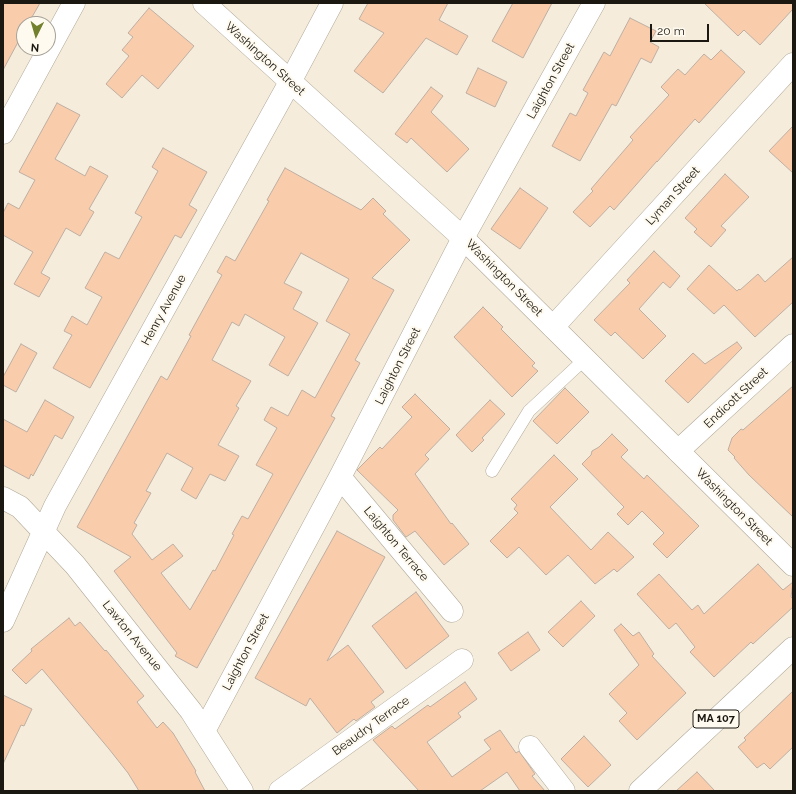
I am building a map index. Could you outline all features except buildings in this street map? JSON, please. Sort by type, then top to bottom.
[{"type":"street","points":[[3,133],[74,3]]},
{"type":"street","name":"Washington Street","points":[[204,3],[463,238],[793,565]]},
{"type":"street","name":"Henry Avenue","points":[[3,621],[55,506],[290,82],[332,3]]},
{"type":"street","name":"Laighton Street","points":[[204,731],[340,477],[463,238],[594,3]]},
{"type":"street","name":"Lyman Street","points":[[553,327],[793,64]]},
{"type":"street","name":"Endicott Street","points":[[678,452],[793,345]]},
{"type":"street","name":"Laighton Terrace","points":[[340,477],[452,611]]},
{"type":"street","name":"Lawton Avenue","points":[[3,498],[20,507],[80,572],[191,711],[242,791]]},
{"type":"street","name":"MA 107","points":[[640,791],[790,656]]},
{"type":"street","name":"Beaudry Terrace","points":[[280,791],[462,660]]},
{"type":"street","points":[[530,747],[564,791]]},
{"type":"lane","points":[[492,472],[529,411],[585,359]]}]
